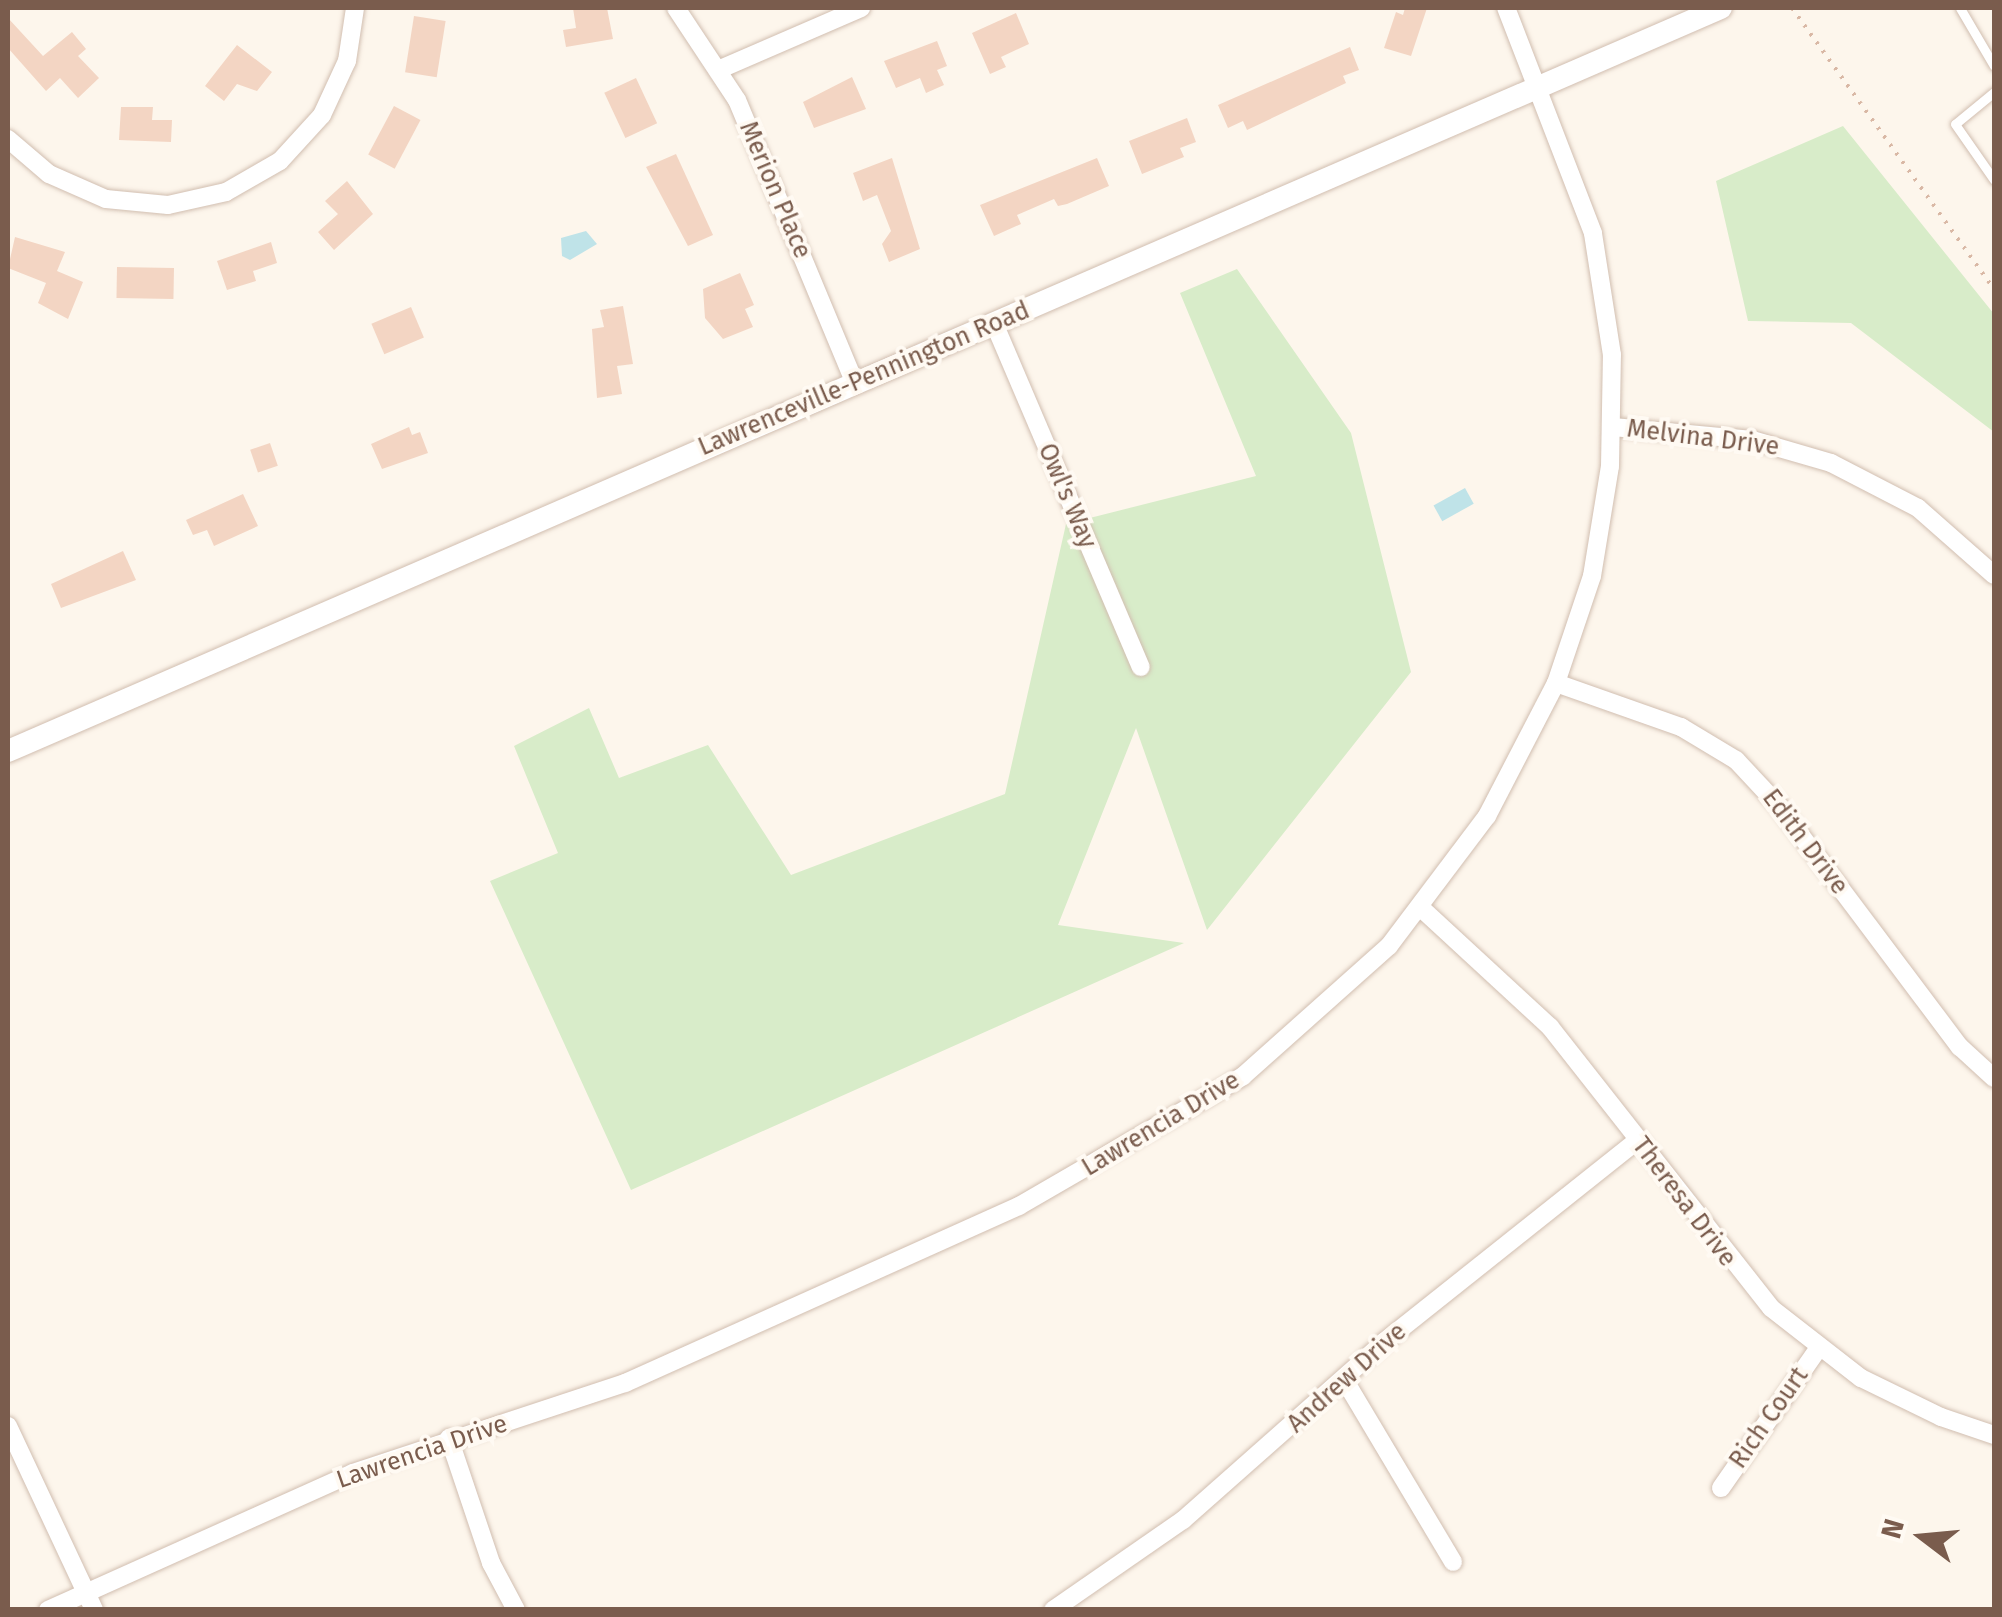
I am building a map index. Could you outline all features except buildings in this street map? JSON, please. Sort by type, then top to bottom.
[{"type":"street","points":[[8,139],[48,174],[106,199],[168,205],[226,192],[280,161],[322,115],[347,62],[355,8]]},
{"type":"street","name":"Merion Place","points":[[676,8],[718,70],[752,134],[855,383]]},
{"type":"street","points":[[718,70],[860,8]]},
{"type":"street","points":[[1506,8],[1541,89]]},
{"type":"street","name":"Lawrenceville-Pennington Road","points":[[8,751],[1721,8]]},
{"type":"street","name":"Lawrencia Drive","points":[[48,1610],[91,1600],[353,1474],[449,1438],[626,1383],[798,1310],[1127,1148],[1295,1036],[1420,908],[1487,816],[1556,683],[1592,576],[1613,427],[1612,355],[1592,233],[1541,89]]},
{"type":"street","name":"Owl's Way","points":[[994,323],[1142,667]]},
{"type":"street","name":"Melvina Drive","points":[[1613,427],[1752,440],[1831,462],[1918,508],[1994,575]]},
{"type":"street","name":"Edith Drive","points":[[1556,683],[1681,727],[1736,760],[1778,805],[1960,1046],[1994,1078]]},
{"type":"street","name":"Theresa Drive","points":[[1420,908],[1550,1027],[1734,1269],[1818,1348],[1900,1400],[1994,1434]]},
{"type":"street","name":"Andrew Drive","points":[[1052,1610],[1183,1520],[1344,1379],[1637,1140]]},
{"type":"street","name":"Rich Court","points":[[1721,1488],[1818,1348]]},
{"type":"street","points":[[1344,1379],[1453,1562]]},
{"type":"street","points":[[8,1426],[91,1600]]},
{"type":"street","points":[[449,1438],[491,1563],[516,1610]]},
{"type":"lane","points":[[1960,8],[1994,66]]},
{"type":"lane","points":[[1994,92],[1955,124],[1994,180]]},
{"type":"path","points":[[1792,8],[1994,290]]},
{"type":"green space","points":[[1843,126],[1994,314],[1994,432],[1851,323],[1748,321],[1716,181]]},
{"type":"green space","points":[[1237,269],[1351,433],[1411,672],[1207,930],[1136,728],[1058,925],[1184,943],[631,1190],[490,881],[558,853],[514,746],[589,708],[619,778],[708,745],[791,875],[1005,794],[1066,524],[1256,476],[1180,293]]},
{"type":"water","points":[[586,231],[597,244],[570,260],[562,256],[561,238]]},
{"type":"water","points":[[1465,488],[1474,504],[1442,521],[1434,505]]}]
